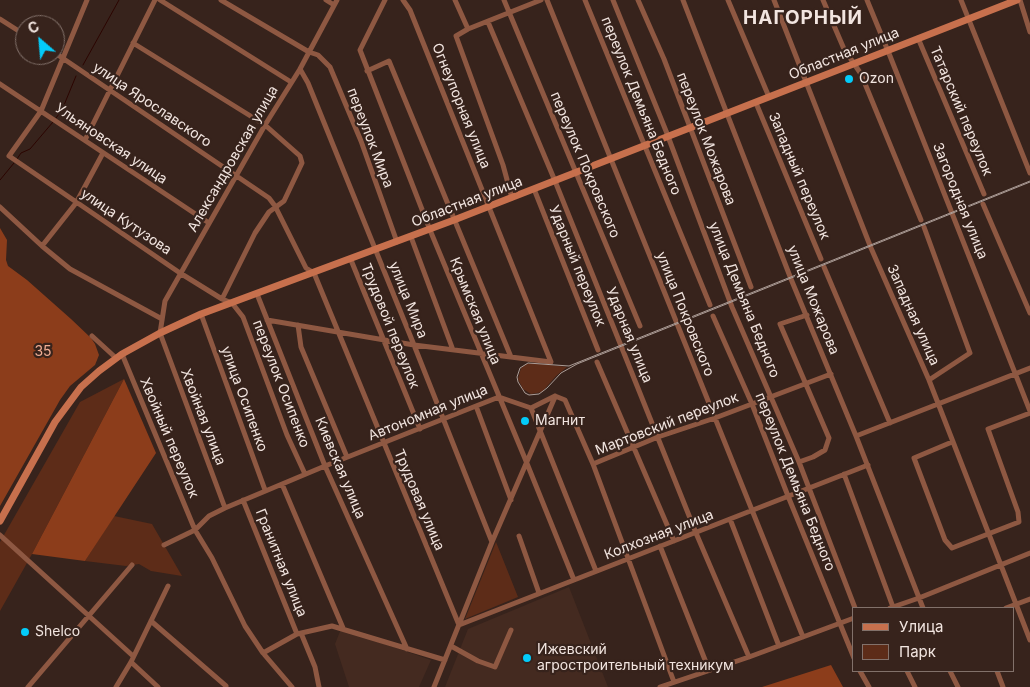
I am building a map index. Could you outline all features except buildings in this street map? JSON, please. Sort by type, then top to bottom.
[{"type":"main road","name":"Областная улица","points":[[0,521],[55,422],[81,387],[119,356],[160,333],[201,314],[430,230],[1018,0]]},
{"type":"street","points":[[65,55],[86,2],[79,0]]},
{"type":"street","points":[[85,140],[155,0]]},
{"type":"street","points":[[160,0],[291,82]]},
{"type":"street","name":"переулок Мира","points":[[221,0],[309,52],[318,55],[330,67],[361,141],[397,242]]},
{"type":"street","points":[[326,0],[336,3]]},
{"type":"street","name":"Крымская улица","points":[[385,0],[360,50],[366,71],[574,580]]},
{"type":"street","name":"Огнеупорная улица","points":[[403,0],[410,10],[551,362],[511,357]]},
{"type":"street","points":[[455,0],[468,29]]},
{"type":"street","name":"переулок Покровского","points":[[504,0],[640,326]]},
{"type":"street","points":[[512,198],[503,165],[456,36],[468,29],[541,0]]},
{"type":"street","name":"улица Покровского","points":[[547,0],[803,637]]},
{"type":"street","name":"переулок Демьяна Бедного","points":[[585,0],[710,305]]},
{"type":"street","name":"улица Демьяна Бедного","points":[[613,0],[669,137],[732,307],[799,462],[855,607]]},
{"type":"street","name":"переулок Можарова","points":[[638,0],[664,59],[751,287]]},
{"type":"street","name":"улица Можарова","points":[[683,0],[791,279],[832,374],[923,607]]},
{"type":"street","name":"Западный переулок","points":[[728,0],[769,98]]},
{"type":"street","name":"Западная улица","points":[[774,0],[872,248],[929,380],[1030,640]]},
{"type":"street","points":[[823,0],[844,50],[861,74],[921,220]]},
{"type":"street","name":"Загородная улица","points":[[867,0],[1030,412]]},
{"type":"street","points":[[961,0],[1030,173]]},
{"type":"street","points":[[1018,0],[1030,32]]},
{"type":"street","name":"Александровская улица","points":[[160,333],[165,301],[265,125],[300,69],[336,3]]},
{"type":"street","points":[[0,19],[15,29]]},
{"type":"street","name":"Ударная улица","points":[[488,22],[555,181],[696,533],[749,657]]},
{"type":"street","name":"Татарский переулок","points":[[918,38],[984,194]]},
{"type":"street","points":[[133,43],[265,125],[300,156],[302,163],[284,200],[269,212],[255,233],[222,299]]},
{"type":"street","name":"улица Ярославского","points":[[65,59],[269,198],[275,206]]},
{"type":"street","points":[[366,71],[389,61],[511,357]]},
{"type":"street","points":[[41,110],[61,65]]},
{"type":"street","name":"улица Мира","points":[[300,69],[308,83],[376,250],[492,542]]},
{"type":"street","name":"Ульяновская улица","points":[[0,84],[209,223]]},
{"type":"street","name":"Западный переулок","points":[[756,103],[821,259]]},
{"type":"street","name":"улица Кутузова","points":[[41,110],[9,156],[180,273],[222,299],[232,303]]},
{"type":"street","points":[[42,246],[76,203],[103,153]]},
{"type":"street","name":"Ударный переулок","points":[[534,189],[598,350]]},
{"type":"street","points":[[983,204],[1030,314]]},
{"type":"street","name":"Трудовая улица","points":[[275,206],[306,268],[314,273],[459,625]]},
{"type":"street","points":[[0,207],[70,269],[162,319]]},
{"type":"street","points":[[924,227],[970,353],[929,380]]},
{"type":"street","points":[[411,237],[453,350]]},
{"type":"street","name":"Трудовой переулок","points":[[351,260],[420,428]]},
{"type":"street","points":[[824,267],[890,423]]},
{"type":"street","name":"Киевская улица","points":[[257,294],[325,466],[407,649]]},
{"type":"street","name":"переулок Осипенко","points":[[232,303],[243,317],[287,435],[305,474]]},
{"type":"street","name":"улица Осипенко","points":[[201,314],[265,490]]},
{"type":"street","points":[[799,462],[825,450],[829,438],[780,324],[807,315]]},
{"type":"street","name":"переулок Демьяна Бедного","points":[[713,316],[752,404],[852,653]]},
{"type":"street","points":[[267,320],[453,350],[511,357]]},
{"type":"street","points":[[298,325],[301,347],[347,457]]},
{"type":"street","name":"Хвойная улица","points":[[160,333],[225,508]]},
{"type":"street","points":[[92,336],[119,356]]},
{"type":"street","name":"Хвойный переулок","points":[[119,356],[196,530],[212,558],[245,626],[263,653],[292,687]]},
{"type":"street","points":[[597,362],[674,541]]},
{"type":"street","points":[[856,436],[1030,368]]},
{"type":"street","name":"Мартовский переулок","points":[[593,464],[658,437],[715,418],[832,374]]},
{"type":"street","points":[[555,396],[531,408],[596,571]]},
{"type":"street","points":[[434,687],[492,542],[555,396]]},
{"type":"street","points":[[555,396],[564,400],[593,464],[674,682]]},
{"type":"street","name":"Автономная улица","points":[[164,545],[196,530],[210,516],[265,490],[498,397],[531,408]]},
{"type":"street","points":[[476,406],[511,500]]},
{"type":"street","points":[[952,442],[914,458],[945,540],[952,548],[1019,522],[1020,517],[988,430],[1030,412]]},
{"type":"street","name":"Колхозная улица","points":[[459,625],[868,465]]},
{"type":"street","points":[[844,474],[892,607]]},
{"type":"street","points":[[282,484],[343,628]]},
{"type":"street","name":"Гранитная улица","points":[[243,500],[299,634],[315,667],[319,687]]},
{"type":"street","points":[[730,519],[780,646]]},
{"type":"street","points":[[0,535],[133,656]]},
{"type":"street","points":[[519,536],[539,593]]},
{"type":"street","points":[[660,546],[709,670]]},
{"type":"street","points":[[895,607],[1030,553]]},
{"type":"street","points":[[28,687],[132,565]]},
{"type":"street","points":[[116,687],[168,586]]},
{"type":"street","points":[[1008,607],[1030,599]]},
{"type":"street","points":[[660,687],[780,646],[852,619]]},
{"type":"street","points":[[151,621],[226,686]]},
{"type":"street","points":[[263,653],[299,634],[332,626],[445,660]]},
{"type":"street","points":[[451,646],[495,668],[512,630]]},
{"type":"street","points":[[130,662],[158,687]]},
{"type":"street","points":[[861,672],[869,687]]},
{"type":"street","points":[[907,672],[914,687]]},
{"type":"street","points":[[950,672],[958,687]]},
{"type":"street","points":[[997,672],[1003,687]]},
{"type":"shaded area","name":"Ижевский агростроительный техникум","points":[[569,587],[608,687],[445,687],[468,629]]},
{"type":"shaded area","points":[[341,629],[431,660],[419,687],[349,687],[335,644]]},
{"type":"green space","name":"35","points":[[0,228],[7,240],[6,260],[8,266],[27,280],[91,338],[99,355],[95,365],[70,386],[60,400],[0,506]]},
{"type":"green space","points":[[526,364],[567,367],[542,392],[531,394],[523,389],[518,379],[521,368]]},
{"type":"green space","points":[[124,379],[0,611],[0,542],[80,402]]},
{"type":"green space","points":[[124,379],[156,453],[85,561],[32,554]]},
{"type":"green space","points":[[114,516],[152,524],[182,576],[151,571],[139,564],[126,566],[85,561]]},
{"type":"green space","points":[[496,542],[518,597],[465,619]]},
{"type":"green space","points":[[831,665],[843,687],[762,687]]},
{"type":"waterway","points":[[83,65],[119,0]]},
{"type":"waterway","points":[[56,118],[62,110],[76,76]]},
{"type":"waterway","points":[[17,159],[21,153],[30,149],[53,122]]},
{"type":"waterway","points":[[0,180],[14,163]]},
{"type":"tram line","points":[[1030,181],[569,366],[528,363],[520,368],[517,377],[518,382],[525,393],[529,395],[539,394],[561,373],[577,364],[1030,182]]},
{"type":"place","name":"Ozon","points":[[849,79]]},
{"type":"place","name":"Магнит","points":[[525,421]]},
{"type":"place","name":"Shelco","points":[[25,632]]},
{"type":"place","name":"Ижевский агростроительный техникум","points":[[527,658]]},
{"type":"district","name":"НАГОРНЫЙ","points":[[803,18]]}]
